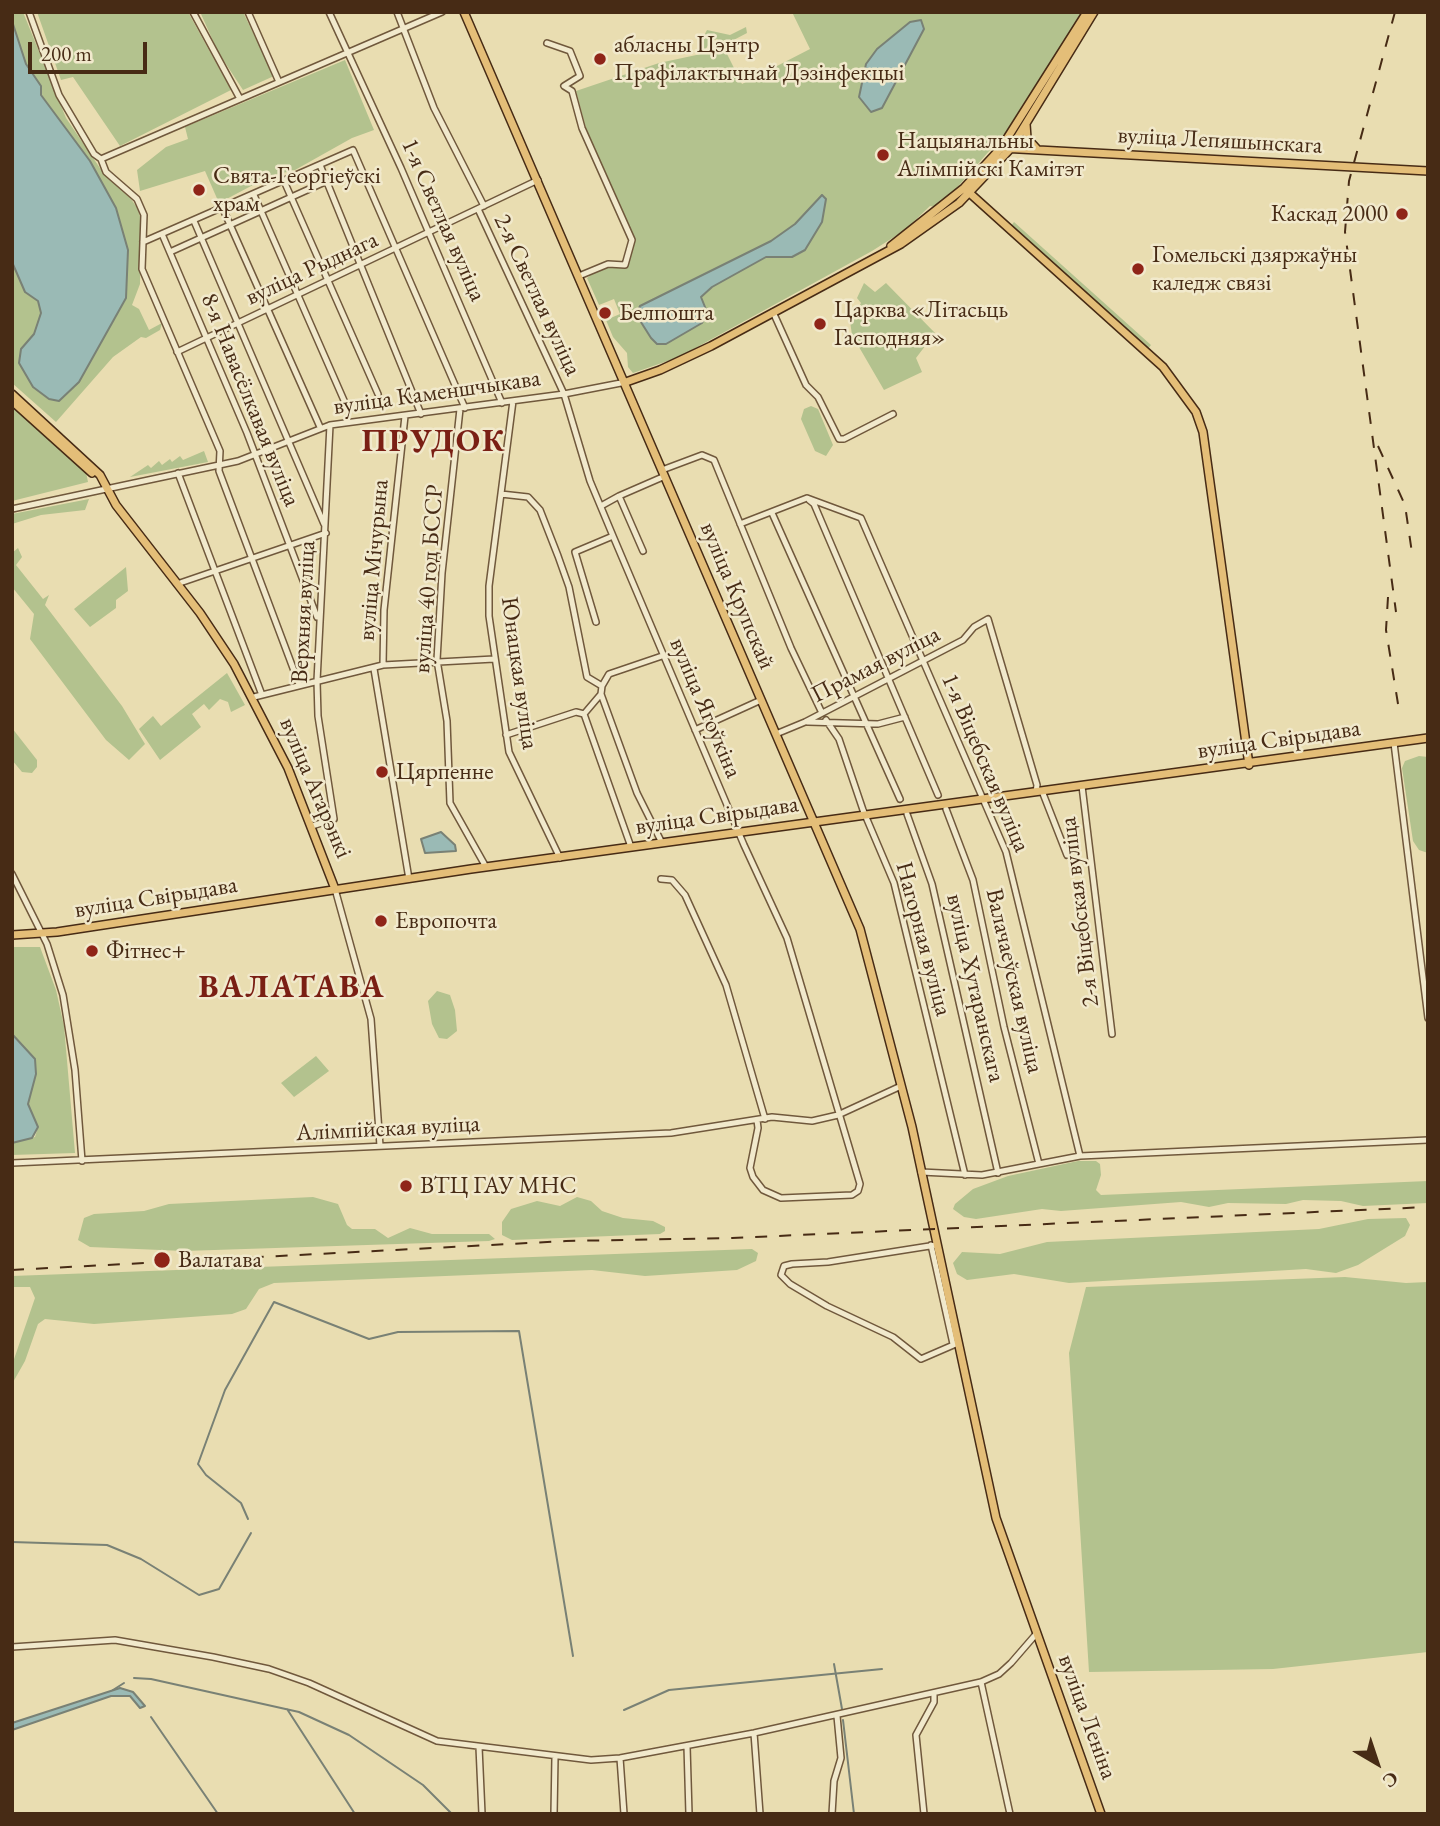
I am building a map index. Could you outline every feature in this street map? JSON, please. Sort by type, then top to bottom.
[{"type":"main road","name":"вуліца Крупскай","points":[[464,12],[860,929],[921,1172],[933,1245],[956,1344]]},
{"type":"main road","points":[[967,191],[1000,148],[1087,12]]},
{"type":"main road","points":[[626,382],[672,365],[891,247],[967,191],[1011,148],[1094,12]]},
{"type":"main road","points":[[1026,123],[1027,138],[1038,149]]},
{"type":"main road","name":"вуліца Лепяшынскага","points":[[1000,148],[1428,172]]},
{"type":"main road","points":[[967,191],[1163,367],[1196,412],[1203,432],[1249,765]]},
{"type":"main road","points":[[12,394],[86,460],[107,489]]},
{"type":"main road","points":[[12,401],[107,489]]},
{"type":"main road","name":"вуліца Агарэнкі","points":[[107,489],[258,696],[312,825],[335,889]]},
{"type":"main road","name":"вуліца Свірыдава","points":[[12,935],[42,934],[486,867],[865,814],[1249,765],[1428,738]]},
{"type":"main road","name":"вуліца Леніна","points":[[956,1344],[996,1518],[1101,1814]]},
{"type":"street","points":[[29,12],[59,95],[94,154],[101,159],[106,172],[137,199],[144,215],[142,269],[220,451],[219,471],[299,684]]},
{"type":"street","points":[[193,12],[239,97]]},
{"type":"street","points":[[248,12],[279,82]]},
{"type":"street","name":"1-я Светлая вуліца","points":[[329,12],[502,403]]},
{"type":"street","name":"2-я Светлая вуліца","points":[[397,12],[434,108],[564,394]]},
{"type":"street","points":[[101,159],[239,97],[442,12]]},
{"type":"street","points":[[547,43],[570,51],[580,76],[564,86],[572,91],[582,128],[632,240],[625,265],[608,264],[579,276]]},
{"type":"street","points":[[143,242],[353,150],[463,408]]},
{"type":"street","points":[[320,165],[421,414]]},
{"type":"street","name":"вуліца Рыднага","points":[[177,352],[538,180]]},
{"type":"street","points":[[284,181],[378,394]]},
{"type":"street","points":[[170,252],[327,181]]},
{"type":"street","points":[[254,195],[346,405]]},
{"type":"street","points":[[223,209],[320,427]]},
{"type":"street","points":[[177,584],[326,530],[194,221]]},
{"type":"street","name":"8-я Навасёлкавая вуліца","points":[[162,234],[207,337],[318,619]]},
{"type":"street","points":[[773,312],[806,385],[818,397],[839,439],[844,439],[893,414]]},
{"type":"street","name":"вуліца Каменшчыкава","points":[[12,509],[220,466],[254,455],[320,427],[564,394],[626,382]]},
{"type":"street","name":"вуліца Ягоўкіна","points":[[564,394],[590,481],[612,536],[787,938],[860,1184],[852,1195],[780,1198],[763,1190],[750,1168],[758,1128],[757,1120]]},
{"type":"street","name":"Юнацкая вуліца","points":[[513,401],[488,599],[494,659],[509,752],[560,858]]},
{"type":"street","name":"вуліца 40 год БССР","points":[[463,408],[442,573],[437,660],[447,720],[450,803],[486,867]]},
{"type":"street","name":"вуліца Мічурына","points":[[383,664],[384,610],[405,416]]},
{"type":"street","name":"Верхняя вуліца","points":[[312,825],[334,819],[318,716],[317,681],[318,619],[326,530],[330,425]]},
{"type":"street","points":[[601,506],[702,454],[714,460],[822,713]]},
{"type":"street","points":[[178,473],[258,696],[299,684],[374,669],[383,664],[494,659]]},
{"type":"street","points":[[501,494],[527,497],[540,510],[569,587],[587,677],[602,686]]},
{"type":"street","points":[[619,496],[643,551]]},
{"type":"street","points":[[740,524],[807,498],[814,504],[887,681],[938,795]]},
{"type":"street","name":"1-я Віцебская вуліца","points":[[807,498],[861,518],[984,799],[1012,870],[1080,1156]]},
{"type":"street","points":[[772,513],[901,799]]},
{"type":"street","points":[[558,556],[575,552],[612,536]]},
{"type":"street","points":[[575,552],[596,622]]},
{"type":"street","name":"Прамая вуліца","points":[[776,734],[806,722],[963,640],[974,627],[988,619]]},
{"type":"street","name":"2-я Віцебская вуліца","points":[[988,619],[1039,792],[1067,855]]},
{"type":"street","points":[[662,656],[609,674],[601,694],[637,793],[662,843]]},
{"type":"street","name":"вуліца Мічурына","points":[[374,669],[409,879]]},
{"type":"street","points":[[584,714],[601,694]]},
{"type":"street","points":[[695,730],[761,700]]},
{"type":"street","points":[[506,735],[576,712],[584,714]]},
{"type":"street","points":[[584,714],[631,848]]},
{"type":"street","points":[[806,722],[891,722],[905,717]]},
{"type":"street","name":"Нагорная вуліца","points":[[826,720],[838,738],[896,891],[965,1175]]},
{"type":"street","points":[[1394,743],[1428,1018]]},
{"type":"street","name":"2-я Віцебская вуліца","points":[[1082,786],[1112,1034]]},
{"type":"street","name":"Валачаеўская вуліца","points":[[946,809],[973,880],[1004,1027],[1039,1164]]},
{"type":"street","name":"вуліца Хутаранскага","points":[[907,814],[932,884],[990,1125],[998,1173]]},
{"type":"street","points":[[12,874],[42,934],[67,1010],[82,1161]]},
{"type":"street","points":[[661,879],[672,880],[685,895],[726,985],[765,1119],[812,1121],[838,1115],[901,1086]]},
{"type":"street","name":"вуліца Агарэнкі","points":[[335,889],[371,1019],[380,1146]]},
{"type":"street","name":"Алімпійская вуліца","points":[[12,1163],[671,1133],[765,1119]]},
{"type":"street","points":[[921,1172],[965,1175],[998,1173],[1080,1156],[1428,1140]]},
{"type":"street","points":[[933,1245],[828,1262],[792,1264],[784,1266],[781,1275],[790,1284],[827,1306],[893,1337],[921,1359],[956,1344]]},
{"type":"street","points":[[12,1647],[115,1640],[213,1657],[288,1676],[437,1741],[555,1757],[621,1758],[838,1716],[981,1682],[999,1674],[1037,1633]]},
{"type":"street","points":[[981,1682],[1010,1814]]},
{"type":"street","points":[[924,1814],[916,1735],[934,1702],[934,1693]]},
{"type":"street","points":[[832,1814],[834,1781],[841,1758],[838,1716]]},
{"type":"street","points":[[754,1733],[760,1814]]},
{"type":"street","points":[[687,1746],[689,1814]]},
{"type":"street","points":[[479,1747],[482,1814]]},
{"type":"street","points":[[554,1814],[552,1789],[555,1757]]},
{"type":"street","points":[[621,1758],[624,1814]]},
{"type":"green space","points":[[12,12],[23,12],[66,118],[104,174],[138,209],[141,220],[140,284],[132,305],[139,309],[149,330],[162,323],[160,330],[146,338],[141,337],[113,357],[56,422],[12,383]]},
{"type":"green space","points":[[37,12],[188,12],[231,90],[120,146],[73,77],[61,80]]},
{"type":"green space","points":[[243,12],[274,76],[243,90],[218,52],[201,14]]},
{"type":"green space","points":[[792,12],[1082,12],[1005,133],[947,199],[936,207],[930,206],[905,230],[872,251],[679,357],[633,373],[628,367],[627,353],[613,337],[606,320],[620,314],[614,299],[599,305],[587,278],[605,264],[619,265],[630,258],[633,240],[586,128],[576,91],[659,63],[701,54],[698,47],[707,30],[730,35],[746,27],[747,33],[726,44],[717,39],[711,41],[703,53],[723,46],[742,84],[810,49]]},
{"type":"green space","points":[[345,60],[374,130],[352,138],[295,170],[270,176],[219,203],[205,171],[140,191],[137,170],[166,147],[188,139],[185,127]]},
{"type":"green space","points":[[1014,222],[1151,345],[1148,349],[1011,226]]},
{"type":"green space","points":[[864,283],[875,292],[886,283],[935,333],[916,358],[922,372],[884,390],[852,335],[850,321],[861,303],[857,298]]},
{"type":"green space","points":[[12,405],[86,472],[88,482],[12,501]]},
{"type":"green space","points":[[811,406],[818,409],[833,445],[826,456],[815,451],[801,419],[804,409]]},
{"type":"green space","points":[[204,451],[208,462],[130,477],[148,465],[151,468],[159,461],[162,465],[170,459],[172,462],[180,456],[183,460]]},
{"type":"green space","points":[[89,499],[85,510],[41,515],[12,524],[12,514]]},
{"type":"green space","points":[[18,548],[22,557],[16,565],[43,599],[49,595],[45,605],[122,706],[145,744],[129,760],[106,740],[30,639],[34,614],[12,587],[12,553]]},
{"type":"green space","points":[[126,567],[128,591],[116,600],[116,608],[90,627],[74,609]]},
{"type":"green space","points":[[227,673],[245,705],[231,712],[228,702],[220,699],[209,710],[204,704],[192,714],[201,727],[160,760],[139,729],[153,716],[161,726]]},
{"type":"green space","points":[[12,728],[37,760],[37,767],[32,773],[22,772],[12,760]]},
{"type":"green space","points":[[1419,756],[1428,757],[1428,853],[1419,850],[1413,841],[1402,768],[1405,761]]},
{"type":"green space","points":[[12,947],[40,947],[56,990],[64,1026],[75,1153],[12,1155],[12,1143],[35,1137],[38,1127],[28,1104],[36,1074],[35,1059],[12,1034]]},
{"type":"green space","points":[[437,991],[450,995],[455,1010],[457,1031],[447,1039],[439,1038],[432,1024],[428,1001]]},
{"type":"green space","points":[[316,1056],[329,1071],[294,1097],[281,1083]]},
{"type":"green space","points":[[1078,1161],[1096,1161],[1100,1164],[1101,1175],[1096,1190],[1101,1195],[1428,1181],[1428,1203],[1363,1206],[1341,1201],[1303,1200],[1286,1204],[1228,1203],[1209,1207],[1181,1202],[1061,1211],[1042,1209],[976,1219],[964,1217],[953,1209],[955,1204],[973,1189],[1008,1176]]},
{"type":"green space","points":[[313,1197],[338,1204],[347,1225],[352,1229],[375,1229],[388,1238],[410,1228],[432,1234],[489,1234],[495,1239],[184,1251],[90,1247],[78,1240],[84,1218],[94,1214],[144,1211],[169,1204]]},
{"type":"green space","points":[[577,1197],[591,1201],[602,1211],[623,1218],[653,1221],[665,1227],[665,1231],[660,1234],[512,1240],[502,1235],[502,1222],[511,1209],[537,1201],[560,1206]]},
{"type":"green space","points":[[1406,1218],[1410,1225],[1405,1236],[1358,1265],[1336,1273],[1306,1269],[1069,1283],[1014,1274],[967,1280],[957,1274],[953,1263],[962,1252],[1000,1254],[1047,1242],[1319,1229],[1368,1219]]},
{"type":"green space","points":[[752,1249],[758,1253],[756,1261],[737,1270],[645,1276],[592,1270],[274,1283],[259,1289],[246,1309],[232,1314],[94,1324],[45,1319],[38,1324],[25,1361],[12,1384],[12,1365],[35,1298],[30,1287],[12,1287],[12,1276]]},
{"type":"green space","points":[[1345,1277],[1406,1283],[1428,1282],[1428,1652],[1273,1669],[1089,1672],[1069,1353],[1086,1287]]},
{"type":"water","points":[[921,20],[924,29],[882,108],[871,112],[859,97],[866,64],[877,49],[910,22]]},
{"type":"water","points":[[12,21],[26,64],[41,86],[41,95],[90,161],[116,208],[128,250],[126,298],[79,382],[59,401],[49,399],[33,387],[19,363],[21,349],[34,334],[41,313],[38,301],[25,292],[12,262]]},
{"type":"water","points":[[822,195],[826,199],[822,222],[805,250],[792,257],[766,257],[712,287],[701,297],[707,312],[702,323],[666,344],[657,344],[651,338],[639,319],[637,313],[640,306],[771,241],[795,224]]},
{"type":"water","points":[[441,832],[455,845],[456,851],[425,853],[421,839]]},
{"type":"water","points":[[12,1034],[35,1059],[36,1074],[28,1104],[38,1127],[32,1138],[12,1143]]},
{"type":"water","points":[[120,1688],[133,1692],[145,1706],[140,1708],[130,1696],[111,1696],[12,1730],[12,1723]]},
{"type":"waterway","points":[[248,1519],[241,1503],[206,1475],[198,1464],[225,1390],[274,1302],[369,1339],[398,1332],[519,1331],[573,1656]]},
{"type":"waterway","points":[[12,1542],[107,1545],[141,1559],[199,1595],[219,1589],[251,1533]]},
{"type":"waterway","points":[[834,1664],[842,1709]]},
{"type":"waterway","points":[[624,1710],[669,1690],[882,1669]]},
{"type":"waterway","points":[[134,1678],[151,1679],[299,1712],[349,1735],[423,1785],[452,1814]]},
{"type":"waterway","points":[[113,1690],[124,1683]]},
{"type":"waterway","points":[[287,1709],[355,1814]]},
{"type":"waterway","points":[[151,1717],[218,1814]]},
{"type":"waterway","points":[[843,1720],[854,1814]]},
{"type":"railway","points":[[1395,12],[1349,181],[1345,232],[1396,612]]},
{"type":"railway","points":[[1378,446],[1405,505],[1412,553]]},
{"type":"railway","points":[[1388,597],[1386,630],[1399,710]]},
{"type":"railway","points":[[12,1270],[566,1241],[732,1238],[1428,1207]]},
{"type":"place","name":"абласны Цэнтр Прафілактычнай Дэзінфекцыі","points":[[600,59]]},
{"type":"place","name":"Нацыянальны Алімпійскі Камітэт","points":[[883,155]]},
{"type":"place","name":"Свята-Георгіеўскі храм","points":[[199,190]]},
{"type":"place","name":"Каскад 2000","points":[[1402,214]]},
{"type":"place","name":"Гомельскі дзяржаўны каледж связі","points":[[1138,269]]},
{"type":"place","name":"Белпошта","points":[[605,313]]},
{"type":"place","name":"Царква «Літасьць Гасподняя»","points":[[820,324]]},
{"type":"place","name":"Цярпенне","points":[[382,772]]},
{"type":"place","name":"Европочта","points":[[381,921]]},
{"type":"place","name":"Фітнес+","points":[[92,951]]},
{"type":"place","name":"ВТЦ ГАУ МНС","points":[[406,1186]]},
{"type":"place","name":"Валатава","points":[[162,1260]]},
{"type":"district","name":"ПРУДОК","points":[[434,442]]},
{"type":"district","name":"ВАЛАТАВА","points":[[292,988]]}]
